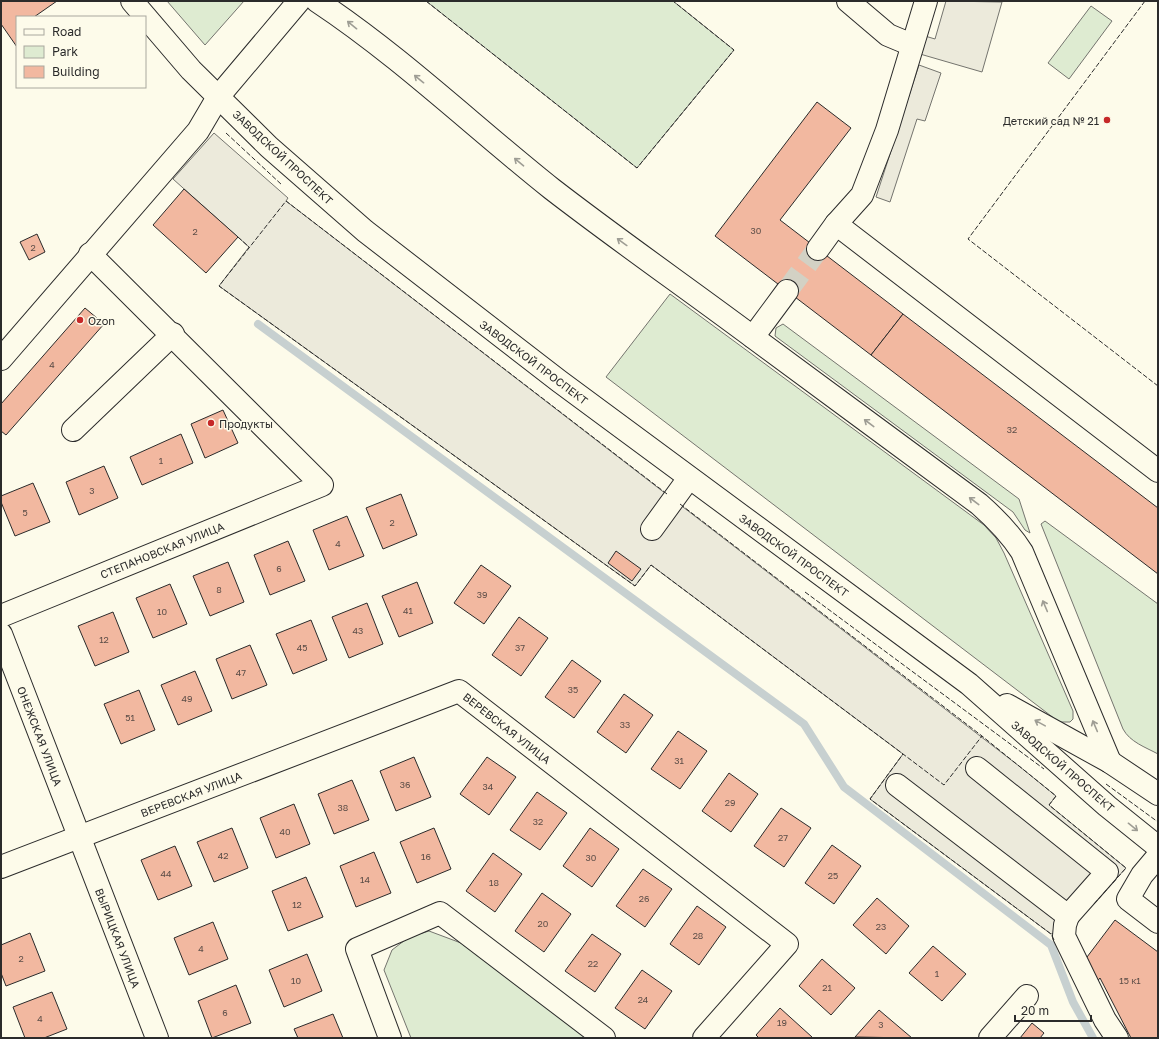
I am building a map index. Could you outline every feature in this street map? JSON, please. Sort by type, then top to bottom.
[{"type":"street","name":"ЗАВОДСКОЙ ПРОСПЕКТ","points":[[132,1],[145,16]]},
{"type":"street","points":[[1,359],[90,254],[198,131],[218,97],[299,1]]},
{"type":"street","points":[[317,1],[342,18],[595,222],[979,504],[1011,534],[1022,552],[1110,762]]},
{"type":"street","points":[[848,1],[888,35],[912,45]]},
{"type":"street","points":[[818,249],[836,224],[862,195],[888,130],[926,1]]},
{"type":"street","name":"ЗАВОДСКОЙ ПРОСПЕКТ","points":[[146,17],[191,70],[269,147],[366,231],[462,308],[689,478],[969,684],[1107,806],[1158,847]]},
{"type":"street","points":[[836,224],[1158,471]]},
{"type":"street","points":[[73,430],[173,334],[90,254]]},
{"type":"street","points":[[753,337],[787,291]]},
{"type":"street","name":"СТЕПАНОВСКАЯ УЛИЦА","points":[[1,616],[322,485],[173,334]]},
{"type":"street","points":[[652,529],[689,478]]},
{"type":"street","name":"ОНЕЖСКАЯ УЛИЦА","points":[[1,634],[78,837]]},
{"type":"street","name":"ЗАВОДСКОЙ ПРОСПЕКТ","points":[[969,684],[1110,762],[1158,794]]},
{"type":"street","name":"ВЕРЕВСКАЯ УЛИЦА","points":[[1,867],[459,691],[787,944],[704,1038]]},
{"type":"street","points":[[977,768],[1107,872],[1068,916],[1064,925],[1064,936],[1105,1020],[1117,1038]]},
{"type":"street","points":[[897,785],[1068,916]]},
{"type":"street","name":"ВЫРИЦКАЯ УЛИЦА","points":[[78,837],[157,1038]]},
{"type":"street","points":[[1158,856],[1142,874],[1128,899],[1158,922]]},
{"type":"street","points":[[390,1038],[357,949],[440,913],[604,1038]]},
{"type":"street","points":[[990,1038],[1027,996]]},
{"type":"green space","points":[[167,1],[244,1],[205,45]]},
{"type":"green space","points":[[426,1],[673,1],[734,50],[637,168]]},
{"type":"green space","points":[[1091,6],[1112,21],[1069,79],[1048,63]]},
{"type":"green space","points":[[670,294],[984,525],[996,538],[1004,553],[1073,711],[1073,719],[1070,722],[1059,722],[606,377]]},
{"type":"green space","points":[[783,324],[1019,499],[1030,533],[1025,530],[1013,512],[775,336],[776,328]]},
{"type":"green space","points":[[1045,521],[1158,604],[1158,754],[1134,741],[1123,729],[1041,524]]},
{"type":"green space","points":[[429,931],[461,943],[586,1038],[411,1038],[384,970],[392,950],[409,937]]},
{"type":"shaded area","points":[[946,1],[1002,2],[982,72],[920,54],[925,36],[935,39]]},
{"type":"shaded area","points":[[919,65],[941,73],[925,121],[917,119],[890,202],[876,197]]},
{"type":"shaded area","points":[[214,133],[288,198],[286,201],[1019,766],[1056,796],[1049,805],[1126,868],[1071,928],[1051,934],[870,799],[903,754],[651,565],[635,586],[219,286],[249,247],[173,179]]},
{"type":"building","points":[[1,1],[57,1],[35,16],[16,16],[16,46],[1,24]]},
{"type":"building","points":[[817,102],[851,128],[780,220],[903,314],[871,355],[715,236]]},
{"type":"building","points":[[184,189],[238,237],[206,273],[153,225]]},
{"type":"building","points":[[37,234],[45,252],[29,260],[20,242]]},
{"type":"building","points":[[85,308],[104,324],[6,435],[1,431],[1,404]]},
{"type":"building","points":[[903,314],[1158,508],[1158,574],[871,355]]},
{"type":"building","points":[[223,410],[238,443],[205,458],[191,424]]},
{"type":"building","points":[[181,434],[193,463],[142,485],[130,457]]},
{"type":"building","points":[[104,466],[118,498],[79,515],[66,482]]},
{"type":"building","points":[[33,483],[50,522],[15,536],[1,502],[1,496]]},
{"type":"building","points":[[401,494],[417,535],[383,549],[366,508]]},
{"type":"building","points":[[347,516],[364,556],[329,570],[313,530]]},
{"type":"building","points":[[288,541],[305,581],[270,595],[254,555]]},
{"type":"building","points":[[616,551],[641,569],[632,581],[608,563]]},
{"type":"building","points":[[228,562],[244,602],[210,616],[193,576]]},
{"type":"building","points":[[481,565],[511,586],[484,624],[454,603]]},
{"type":"building","points":[[417,582],[433,623],[399,637],[382,596]]},
{"type":"building","points":[[170,584],[187,624],[153,638],[136,598]]},
{"type":"building","points":[[367,603],[383,644],[349,658],[332,617]]},
{"type":"building","points":[[113,612],[129,652],[95,666],[78,626]]},
{"type":"building","points":[[519,617],[548,638],[521,676],[492,655]]},
{"type":"building","points":[[311,620],[327,660],[293,674],[276,634]]},
{"type":"building","points":[[250,645],[267,685],[232,699],[216,659]]},
{"type":"building","points":[[572,660],[601,681],[574,718],[545,697]]},
{"type":"building","points":[[195,671],[212,711],[178,725],[161,685]]},
{"type":"building","points":[[139,690],[155,730],[121,744],[104,704]]},
{"type":"building","points":[[624,694],[653,715],[626,753],[597,732]]},
{"type":"building","points":[[678,731],[707,751],[680,789],[651,769]]},
{"type":"building","points":[[414,757],[431,797],[396,811],[380,771]]},
{"type":"building","points":[[487,757],[516,777],[489,815],[460,794]]},
{"type":"building","points":[[729,773],[758,794],[731,832],[702,811]]},
{"type":"building","points":[[352,780],[369,820],[334,834],[318,794]]},
{"type":"building","points":[[537,792],[567,813],[540,850],[510,830]]},
{"type":"building","points":[[294,804],[310,844],[276,858],[260,818]]},
{"type":"building","points":[[781,808],[811,828],[784,867],[754,846]]},
{"type":"building","points":[[232,828],[248,868],[214,882],[197,842]]},
{"type":"building","points":[[434,828],[451,869],[417,883],[400,842]]},
{"type":"building","points":[[590,828],[619,849],[592,887],[563,866]]},
{"type":"building","points":[[832,845],[861,866],[834,904],[805,883]]},
{"type":"building","points":[[175,846],[192,886],[158,900],[141,860]]},
{"type":"building","points":[[374,852],[391,893],[356,907],[340,866]]},
{"type":"building","points":[[493,853],[522,874],[495,912],[466,891]]},
{"type":"building","points":[[643,869],[672,889],[645,927],[616,906]]},
{"type":"building","points":[[306,877],[323,917],[288,931],[272,891]]},
{"type":"building","points":[[542,893],[571,914],[544,952],[515,931]]},
{"type":"building","points":[[877,898],[909,926],[886,954],[853,925]]},
{"type":"building","points":[[697,906],[726,927],[699,965],[670,944]]},
{"type":"building","points":[[1115,920],[1158,952],[1158,1038],[1131,1038],[1100,978],[1096,983],[1084,961]]},
{"type":"building","points":[[213,922],[228,959],[189,975],[174,938]]},
{"type":"building","points":[[30,933],[45,971],[6,986],[1,973],[1,945]]},
{"type":"building","points":[[592,934],[621,954],[595,992],[565,971]]},
{"type":"building","points":[[933,946],[966,974],[942,1001],[909,973]]},
{"type":"building","points":[[307,954],[322,991],[284,1007],[269,970]]},
{"type":"building","points":[[822,959],[855,988],[831,1015],[799,986]]},
{"type":"building","points":[[642,970],[672,991],[645,1029],[615,1008]]},
{"type":"building","points":[[236,985],[251,1023],[212,1038],[198,1001]]},
{"type":"building","points":[[52,992],[67,1029],[44,1038],[25,1038],[13,1007]]},
{"type":"building","points":[[780,1008],[812,1037],[759,1038],[756,1035]]},
{"type":"building","points":[[879,1010],[912,1038],[855,1037]]},
{"type":"building","points":[[333,1014],[343,1038],[298,1038],[294,1029]]},
{"type":"building","points":[[1032,1023],[1044,1033],[1040,1038],[1020,1038]]},
{"type":"waterway","points":[[258,324],[804,724],[844,787],[1051,945],[1073,1002],[1093,1038]]},
{"type":"tunnel","points":[[787,291],[818,249]]},
{"type":"fence","points":[[426,1],[637,168],[734,50],[673,1]]},
{"type":"fence","points":[[1145,1],[968,239],[1158,386]]},
{"type":"fence","points":[[226,133],[282,185]]},
{"type":"fence","points":[[667,494],[286,201],[219,286],[635,586],[651,565],[903,754]]},
{"type":"fence","points":[[238,237],[249,247]]},
{"type":"fence","points":[[680,504],[982,736]]},
{"type":"fence","points":[[805,592],[1044,769]]},
{"type":"fence","points":[[1054,940],[1051,934],[870,799],[903,754],[944,785],[982,736],[1056,796],[1049,805],[1126,868],[1094,904]]},
{"type":"fence","points":[[1106,784],[1158,822]]},
{"type":"place","name":"Детский сад № 21","points":[[1107,120]]},
{"type":"place","name":"Ozon","points":[[80,320]]},
{"type":"place","name":"Продукты","points":[[211,423]]}]
